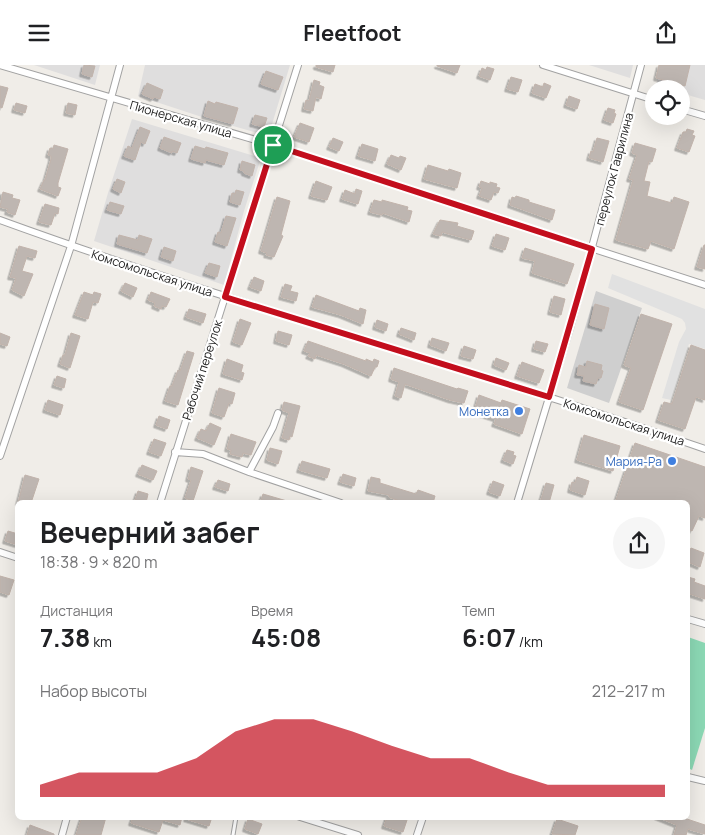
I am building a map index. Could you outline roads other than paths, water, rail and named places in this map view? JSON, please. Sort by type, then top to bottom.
[{"type":"street","name":"Пионерская улица","points":[[0,65],[110,99],[273,145],[705,285]]},
{"type":"street","points":[[0,456],[71,246],[120,65]]},
{"type":"street","name":"Рабочий переулок","points":[[161,500],[298,65]]},
{"type":"street","points":[[543,65],[645,98]]},
{"type":"street","name":"переулок Гаврилина","points":[[518,500],[592,249],[641,65]]},
{"type":"street","points":[[690,112],[705,116]]},
{"type":"street","name":"Комсомольская улица","points":[[0,220],[71,246],[225,297],[549,397],[705,449]]},
{"type":"street","points":[[249,472],[273,427],[278,413]]},
{"type":"street","points":[[175,452],[203,454],[249,472],[333,500]]},
{"type":"street","points":[[0,552],[15,557]]},
{"type":"street","points":[[690,620],[705,624]]},
{"type":"street","points":[[690,777],[705,781]]},
{"type":"street","points":[[62,835],[66,820]]},
{"type":"street","points":[[310,820],[358,835]]},
{"type":"street","points":[[417,835],[422,820]]},
{"type":"lane","points":[[233,835],[236,820]]},
{"type":"place","name":"Монетка","points":[[519,411]]},
{"type":"place","name":"Мария-Ра","points":[[672,461]]}]
